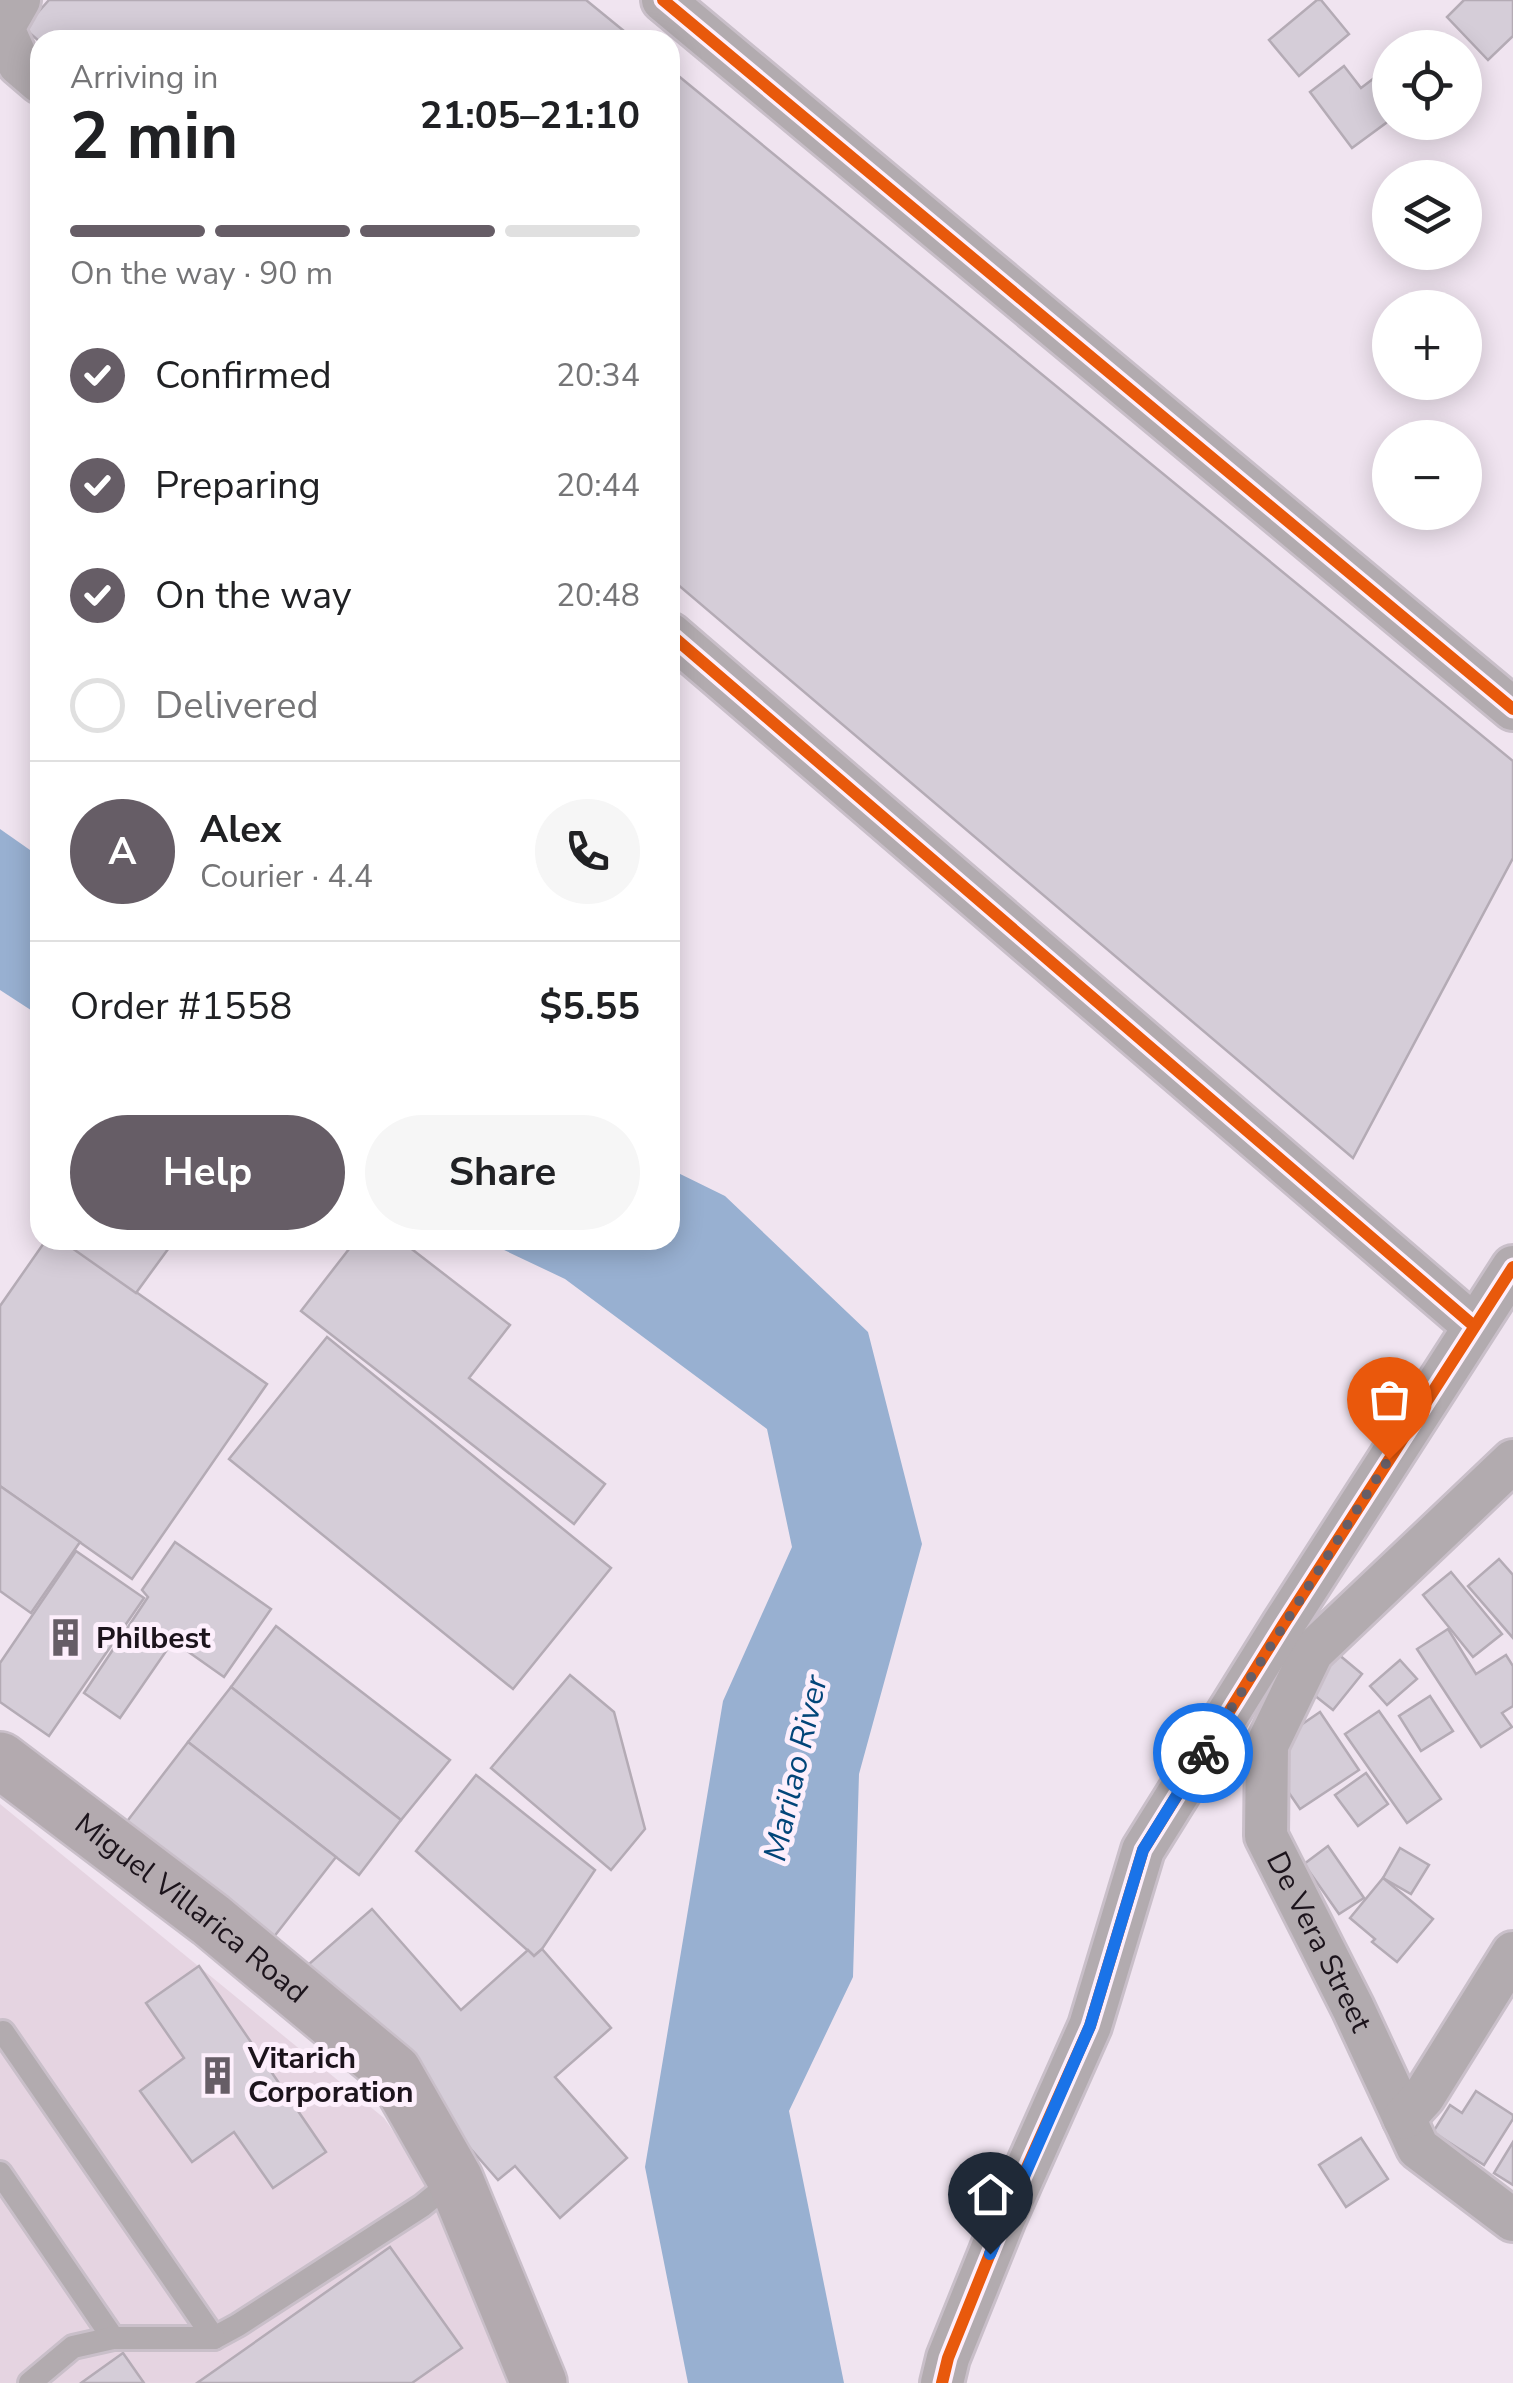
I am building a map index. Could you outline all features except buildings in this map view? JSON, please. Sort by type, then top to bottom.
[{"type":"main road","name":"Miguel Villarica Road","points":[[9,1773],[212,1920],[394,2072],[456,2179],[540,2383]]},
{"type":"street","points":[[20,0],[4,28],[19,64],[30,73]]},
{"type":"street","points":[[663,0],[1513,709]]},
{"type":"street","points":[[680,643],[1474,1326]]},
{"type":"street","points":[[942,2383],[948,2358],[1004,2219],[1090,2026],[1143,1850],[1513,1267]]},
{"type":"street","name":"De Vera Street","points":[[1513,1461],[1312,1652],[1267,1745],[1266,1836],[1418,2148],[1513,2220]]},
{"type":"street","points":[[1404,2118],[1424,2096],[1513,1953]]},
{"type":"lane","points":[[1,2032],[214,2338]]},
{"type":"lane","points":[[0,2173],[113,2338]]},
{"type":"lane","points":[[30,2383],[73,2347],[113,2338],[214,2338],[422,2206],[456,2179]]},
{"type":"shaded area","points":[[0,1804],[384,2118],[471,2243],[513,2383],[0,2383]]},
{"type":"water","points":[[0,829],[30,850],[30,1010],[0,990]]},
{"type":"water","name":"Marilao River","points":[[680,1174],[725,1196],[868,1332],[922,1544],[859,1774],[853,1977],[789,2111],[844,2383],[688,2383],[645,2167],[723,1701],[792,1547],[767,1429],[565,1279],[504,1250],[680,1250]]},
{"type":"cycle path","points":[[663,0],[1513,709]]},
{"type":"cycle path","points":[[680,643],[1474,1326]]},
{"type":"cycle path","points":[[942,2383],[948,2358],[1004,2219],[1090,2026],[1143,1850],[1513,1267]]},
{"type":"way so far","points":[[1203,1753],[1389,1459]]},
{"type":"place","name":"Philbest","points":[[66,1638]]},
{"type":"place","name":"Vitarich Corporation","points":[[218,2075]]},
{"type":"route","points":[[990,2254],[1090,2026],[1143,1850],[1203,1753]]}]
